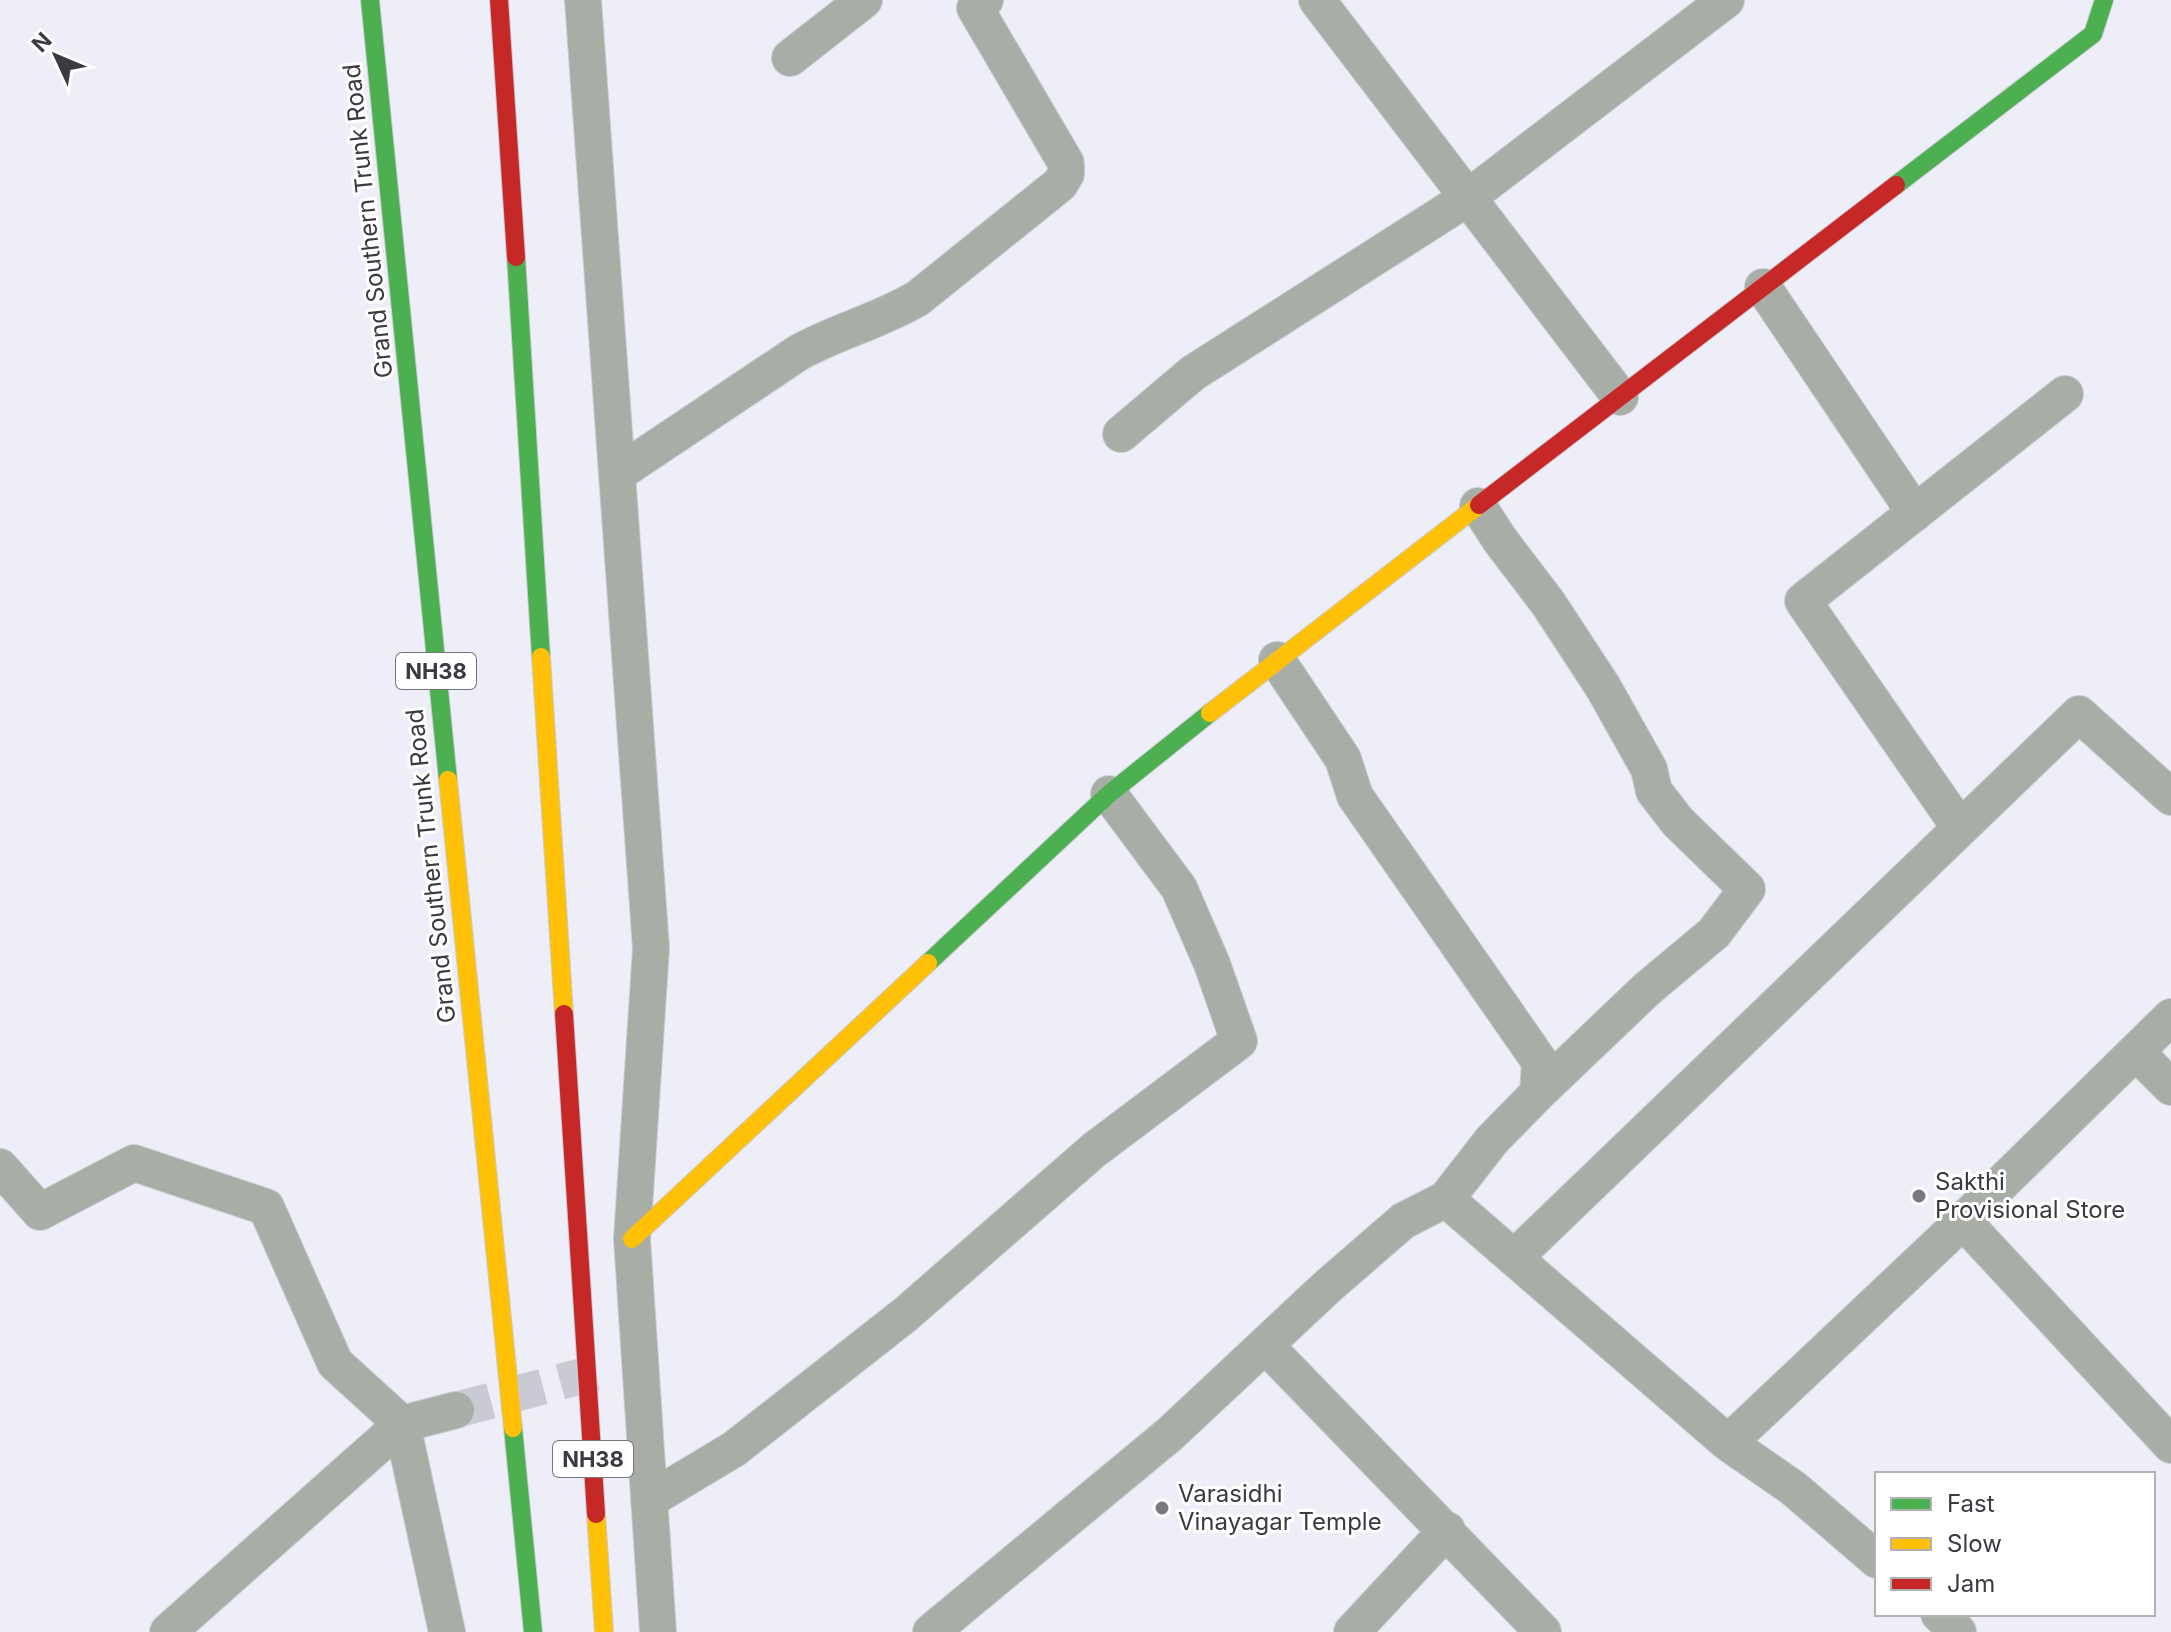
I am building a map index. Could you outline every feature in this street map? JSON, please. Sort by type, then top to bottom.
[{"type":"main road","name":"Grand Southern Trunk Road","points":[[370,0],[533,1632]]},
{"type":"main road","name":"NH38","points":[[499,0],[604,1632]]},
{"type":"main road","points":[[632,1239],[1109,794],[1277,660],[2093,34],[2104,0]]},
{"type":"street","points":[[583,0],[651,948],[626,1365],[649,1500],[658,1632]]},
{"type":"street","points":[[790,58],[864,0]]},
{"type":"street","points":[[617,474],[798,353],[824,338],[893,313],[918,298],[1060,184],[1066,174],[1066,163],[975,8],[985,0]]},
{"type":"street","points":[[1317,0],[1620,397]]},
{"type":"street","points":[[1121,434],[1193,373],[1466,199],[1726,0]]},
{"type":"street","points":[[1763,287],[1915,513]]},
{"type":"street","points":[[1960,828],[1803,601],[2065,394]]},
{"type":"street","points":[[931,1632],[1170,1434],[1403,1221],[1446,1199],[1492,1140],[1647,989],[1714,933],[1747,889],[1678,822],[1654,791],[1649,769],[1603,687],[1548,603],[1478,506]]},
{"type":"street","points":[[1277,660],[1343,759],[1355,796],[1540,1062],[1538,1093]]},
{"type":"street","points":[[1514,1258],[2079,714],[2171,797]]},
{"type":"street","points":[[649,1500],[734,1449],[906,1314],[1094,1150],[1239,1041],[1212,964],[1179,888],[1109,794]]},
{"type":"street","points":[[1728,1443],[1963,1221],[2171,1017]]},
{"type":"street","points":[[2136,1052],[2171,1087]]},
{"type":"street","points":[[0,1167],[40,1212],[134,1163],[266,1207],[335,1363],[402,1424],[447,1632]]},
{"type":"street","points":[[1446,1199],[1728,1443],[1793,1488],[1875,1558]]},
{"type":"street","points":[[1963,1221],[2171,1445]]},
{"type":"street","points":[[1265,1345],[1543,1632]]},
{"type":"street","points":[[168,1632],[402,1424],[456,1410]]},
{"type":"street","points":[[1352,1632],[1447,1530]]},
{"type":"street","points":[[1941,1616],[1958,1632]]},
{"type":"tunnel","points":[[456,1410],[612,1368]]},
{"type":"traffic: fast","points":[[370,0],[448,780]]},
{"type":"traffic: fast","points":[[1896,185],[2093,34],[2104,0]]},
{"type":"traffic: fast","points":[[516,257],[541,657]]},
{"type":"traffic: fast","points":[[928,963],[1109,794],[1210,713]]},
{"type":"traffic: fast","points":[[513,1428],[533,1632]]},
{"type":"traffic: slow","points":[[1210,713],[1479,505]]},
{"type":"traffic: slow","points":[[541,657],[564,1014]]},
{"type":"traffic: slow","points":[[448,780],[513,1428]]},
{"type":"traffic: slow","points":[[632,1239],[928,963]]},
{"type":"traffic: slow","points":[[596,1514],[604,1632]]},
{"type":"traffic: jam","points":[[499,0],[516,257]]},
{"type":"traffic: jam","points":[[1479,505],[1896,185]]},
{"type":"traffic: jam","points":[[564,1014],[596,1514]]},
{"type":"place","name":"Sakthi Provisional Store","points":[[1919,1196]]},
{"type":"place","name":"Varasidhi Vinayagar Temple","points":[[1162,1508]]}]
